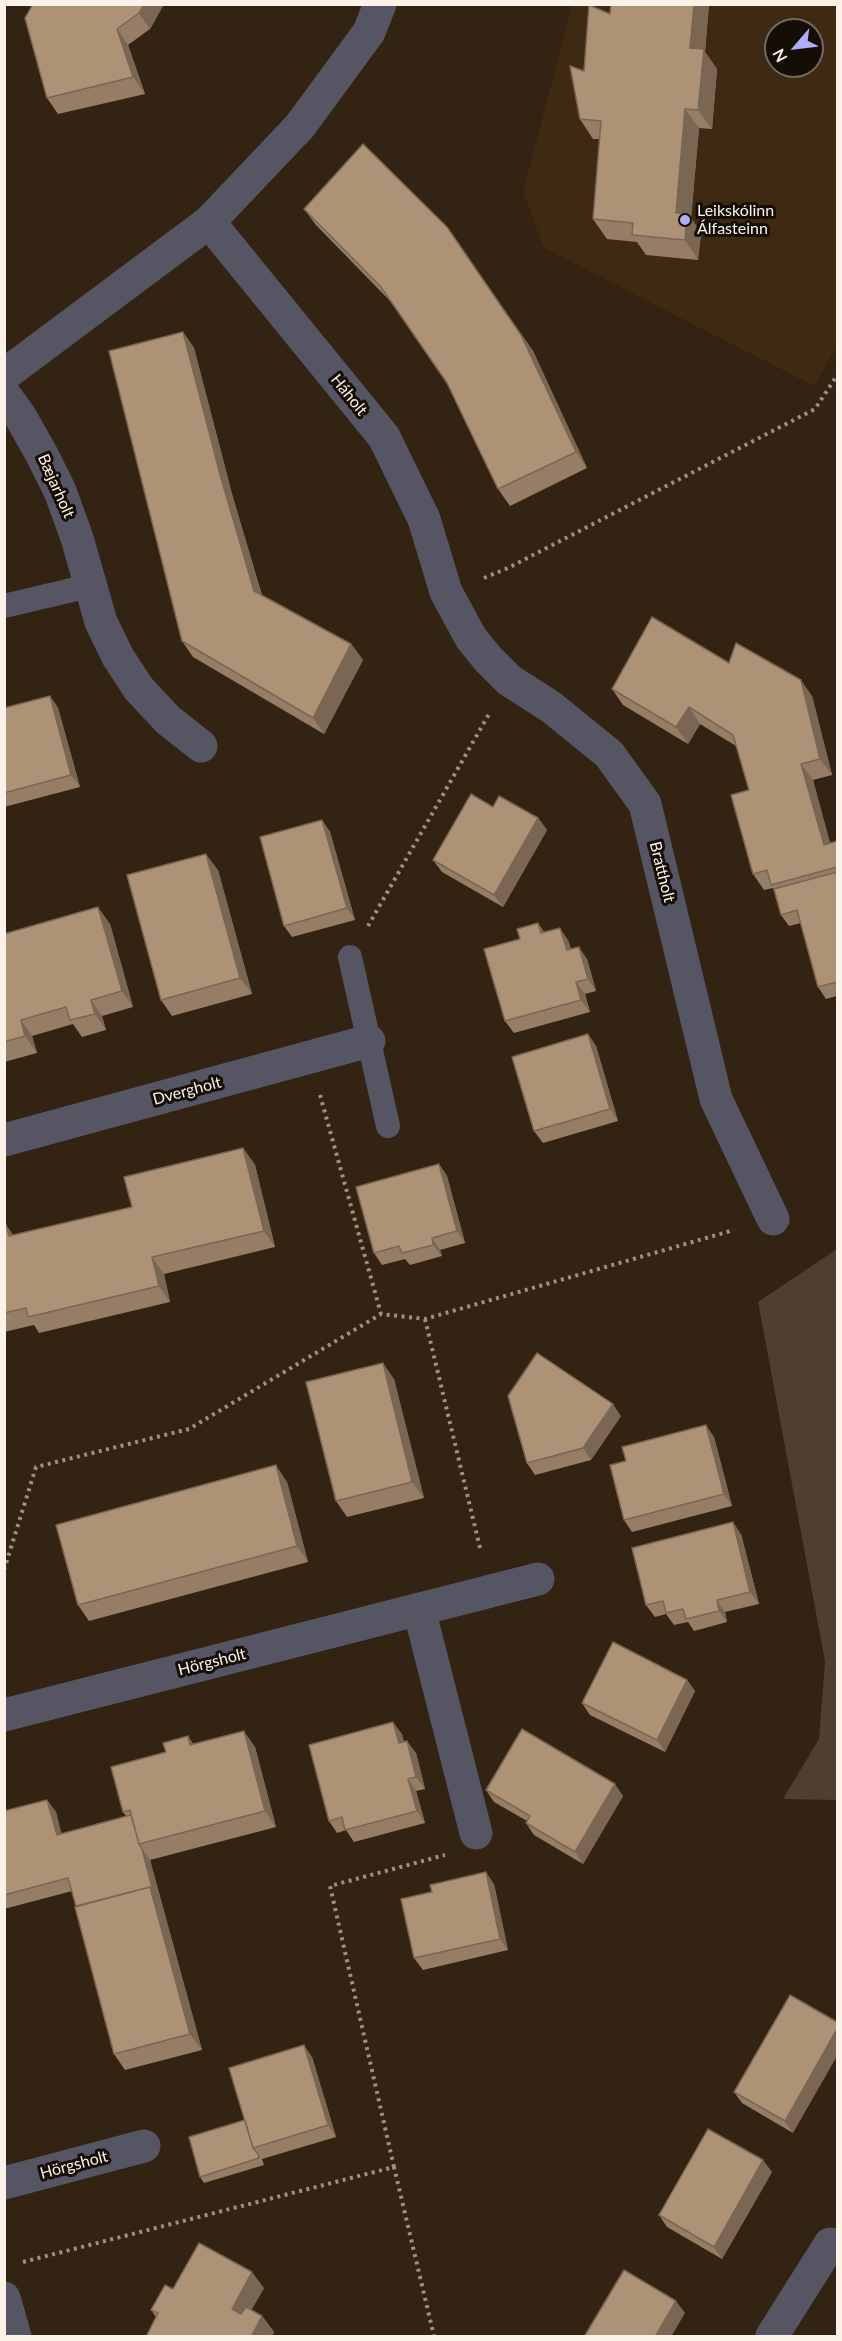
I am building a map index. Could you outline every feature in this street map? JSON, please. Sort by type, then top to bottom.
[{"type":"street","points":[[4,375],[209,222],[300,126],[369,32],[380,4]]},
{"type":"street","name":"Háholt","points":[[209,222],[384,438],[424,519],[446,592]]},
{"type":"street","name":"Bæjarholt","points":[[4,394],[26,425],[60,491],[77,538],[101,622],[114,648],[139,688],[168,720],[201,747]]},
{"type":"street","name":"Brattholt","points":[[446,592],[471,638],[488,659],[509,680],[529,695],[551,707],[609,754],[645,804],[716,1099],[773,1219]]},
{"type":"street","name":"Dvergholt","points":[[4,1140],[369,1041]]},
{"type":"street","name":"Hörgsholt","points":[[4,1715],[538,1579]]},
{"type":"street","points":[[419,1609],[476,1833]]},
{"type":"street","name":"Hörgsholt","points":[[4,2183],[144,2146]]},
{"type":"street","points":[[772,2337],[830,2244]]},
{"type":"street","points":[[4,2298],[15,2337]]},
{"type":"lane","points":[[4,606],[89,586]]},
{"type":"lane","points":[[350,957],[388,1126]]},
{"type":"path","points":[[446,592],[508,568],[815,409],[837,374]]},
{"type":"path","points":[[350,957],[509,680]]},
{"type":"path","points":[[309,1057],[381,1314]]},
{"type":"path","points":[[4,1570],[36,1467],[189,1429],[381,1314],[425,1319],[773,1219]]},
{"type":"path","points":[[425,1319],[490,1591]]},
{"type":"path","points":[[434,2337],[330,1886],[445,1855],[476,1833]]},
{"type":"path","points":[[16,2263],[394,2167]]},
{"type":"shaded area","name":"Leikskólinn Álfasteinn","points":[[572,5],[837,5],[837,346],[814,386],[544,248],[523,192]]},
{"type":"shaded area","points":[[837,1249],[837,1800],[783,1799],[819,1739],[825,1661],[758,1302]]},
{"type":"building","points":[[33,4],[144,4],[139,13],[117,29],[133,77],[47,98],[25,18]]},
{"type":"building","points":[[611,4],[694,4],[690,48],[704,49],[698,110],[685,109],[676,213],[687,213],[685,240],[632,235],[633,223],[593,219],[601,121],[580,119],[570,66],[584,71],[589,5],[610,14]]},
{"type":"building","points":[[363,144],[447,227],[521,335],[576,452],[498,489],[447,383],[381,287],[304,209]]},
{"type":"building","points":[[183,332],[221,478],[254,591],[351,644],[313,718],[182,641],[109,351]]},
{"type":"building","points":[[652,617],[729,663],[736,643],[801,680],[820,759],[801,764],[824,845],[837,841],[837,867],[771,885],[767,870],[753,874],[731,795],[749,790],[733,735],[689,707],[676,727],[612,689]]},
{"type":"building","points":[[50,696],[71,775],[4,793],[4,708]]},
{"type":"building","points":[[471,794],[493,807],[499,796],[538,818],[494,895],[433,860]]},
{"type":"building","points":[[322,820],[347,908],[284,926],[260,837]]},
{"type":"building","points":[[206,854],[240,978],[161,1000],[127,875]]},
{"type":"building","points":[[837,872],[837,982],[818,987],[797,910],[781,915],[774,889]]},
{"type":"building","points":[[98,907],[122,991],[91,1000],[95,1014],[70,1020],[66,1007],[21,1020],[25,1036],[4,1042],[4,934]]},
{"type":"building","points":[[538,923],[541,933],[560,928],[567,950],[579,947],[588,979],[576,982],[581,1000],[505,1021],[484,949],[520,939],[517,929]]},
{"type":"building","points":[[588,1034],[610,1109],[534,1131],[512,1057]]},
{"type":"building","points":[[243,1148],[264,1231],[152,1257],[159,1286],[28,1317],[26,1308],[4,1313],[4,1225],[6,1225],[9,1236],[132,1207],[124,1177]]},
{"type":"building","points":[[439,1164],[457,1231],[432,1238],[433,1245],[402,1253],[399,1246],[374,1253],[356,1187]]},
{"type":"building","points":[[537,1353],[613,1404],[583,1448],[527,1463],[508,1396]]},
{"type":"building","points":[[383,1363],[412,1482],[336,1501],[306,1382]]},
{"type":"building","points":[[706,1425],[724,1494],[624,1520],[610,1465],[626,1461],[622,1447]]},
{"type":"building","points":[[276,1465],[297,1546],[78,1605],[56,1525]]},
{"type":"building","points":[[733,1522],[750,1592],[717,1600],[719,1611],[686,1619],[683,1609],[666,1613],[663,1601],[646,1605],[632,1548]]},
{"type":"building","points":[[613,1642],[687,1680],[657,1740],[582,1703]]},
{"type":"building","points":[[393,1722],[399,1743],[407,1741],[416,1777],[408,1779],[417,1811],[345,1830],[342,1817],[329,1821],[309,1745]]},
{"type":"building","points":[[522,1729],[615,1784],[575,1852],[526,1823],[530,1816],[486,1790]]},
{"type":"building","points":[[244,1731],[265,1811],[139,1844],[130,1810],[123,1812],[111,1767],[166,1752],[163,1743],[188,1736],[190,1745]]},
{"type":"building","points":[[47,1800],[57,1835],[131,1815],[153,1891],[150,1887],[76,1906],[68,1878],[4,1895],[4,1811]]},
{"type":"building","points":[[486,1872],[500,1939],[414,1958],[401,1899],[432,1892],[430,1885]]},
{"type":"building","points":[[150,1887],[190,2034],[114,2054],[75,1907]]},
{"type":"building","points":[[790,1995],[837,2022],[837,2029],[785,2121],[734,2092]]},
{"type":"building","points":[[304,2045],[328,2125],[253,2148],[229,2068]]},
{"type":"building","points":[[245,2120],[253,2148],[259,2158],[200,2177],[189,2137]]},
{"type":"building","points":[[708,2129],[763,2160],[714,2247],[659,2215]]},
{"type":"building","points":[[199,2243],[252,2272],[232,2309],[241,2314],[246,2307],[262,2316],[251,2337],[146,2337],[158,2313],[151,2310],[165,2285],[173,2289]]},
{"type":"building","points":[[624,2270],[676,2301],[655,2337],[584,2337]]},
{"type":"place","name":"Leikskólinn Álfasteinn","points":[[685,220]]}]
